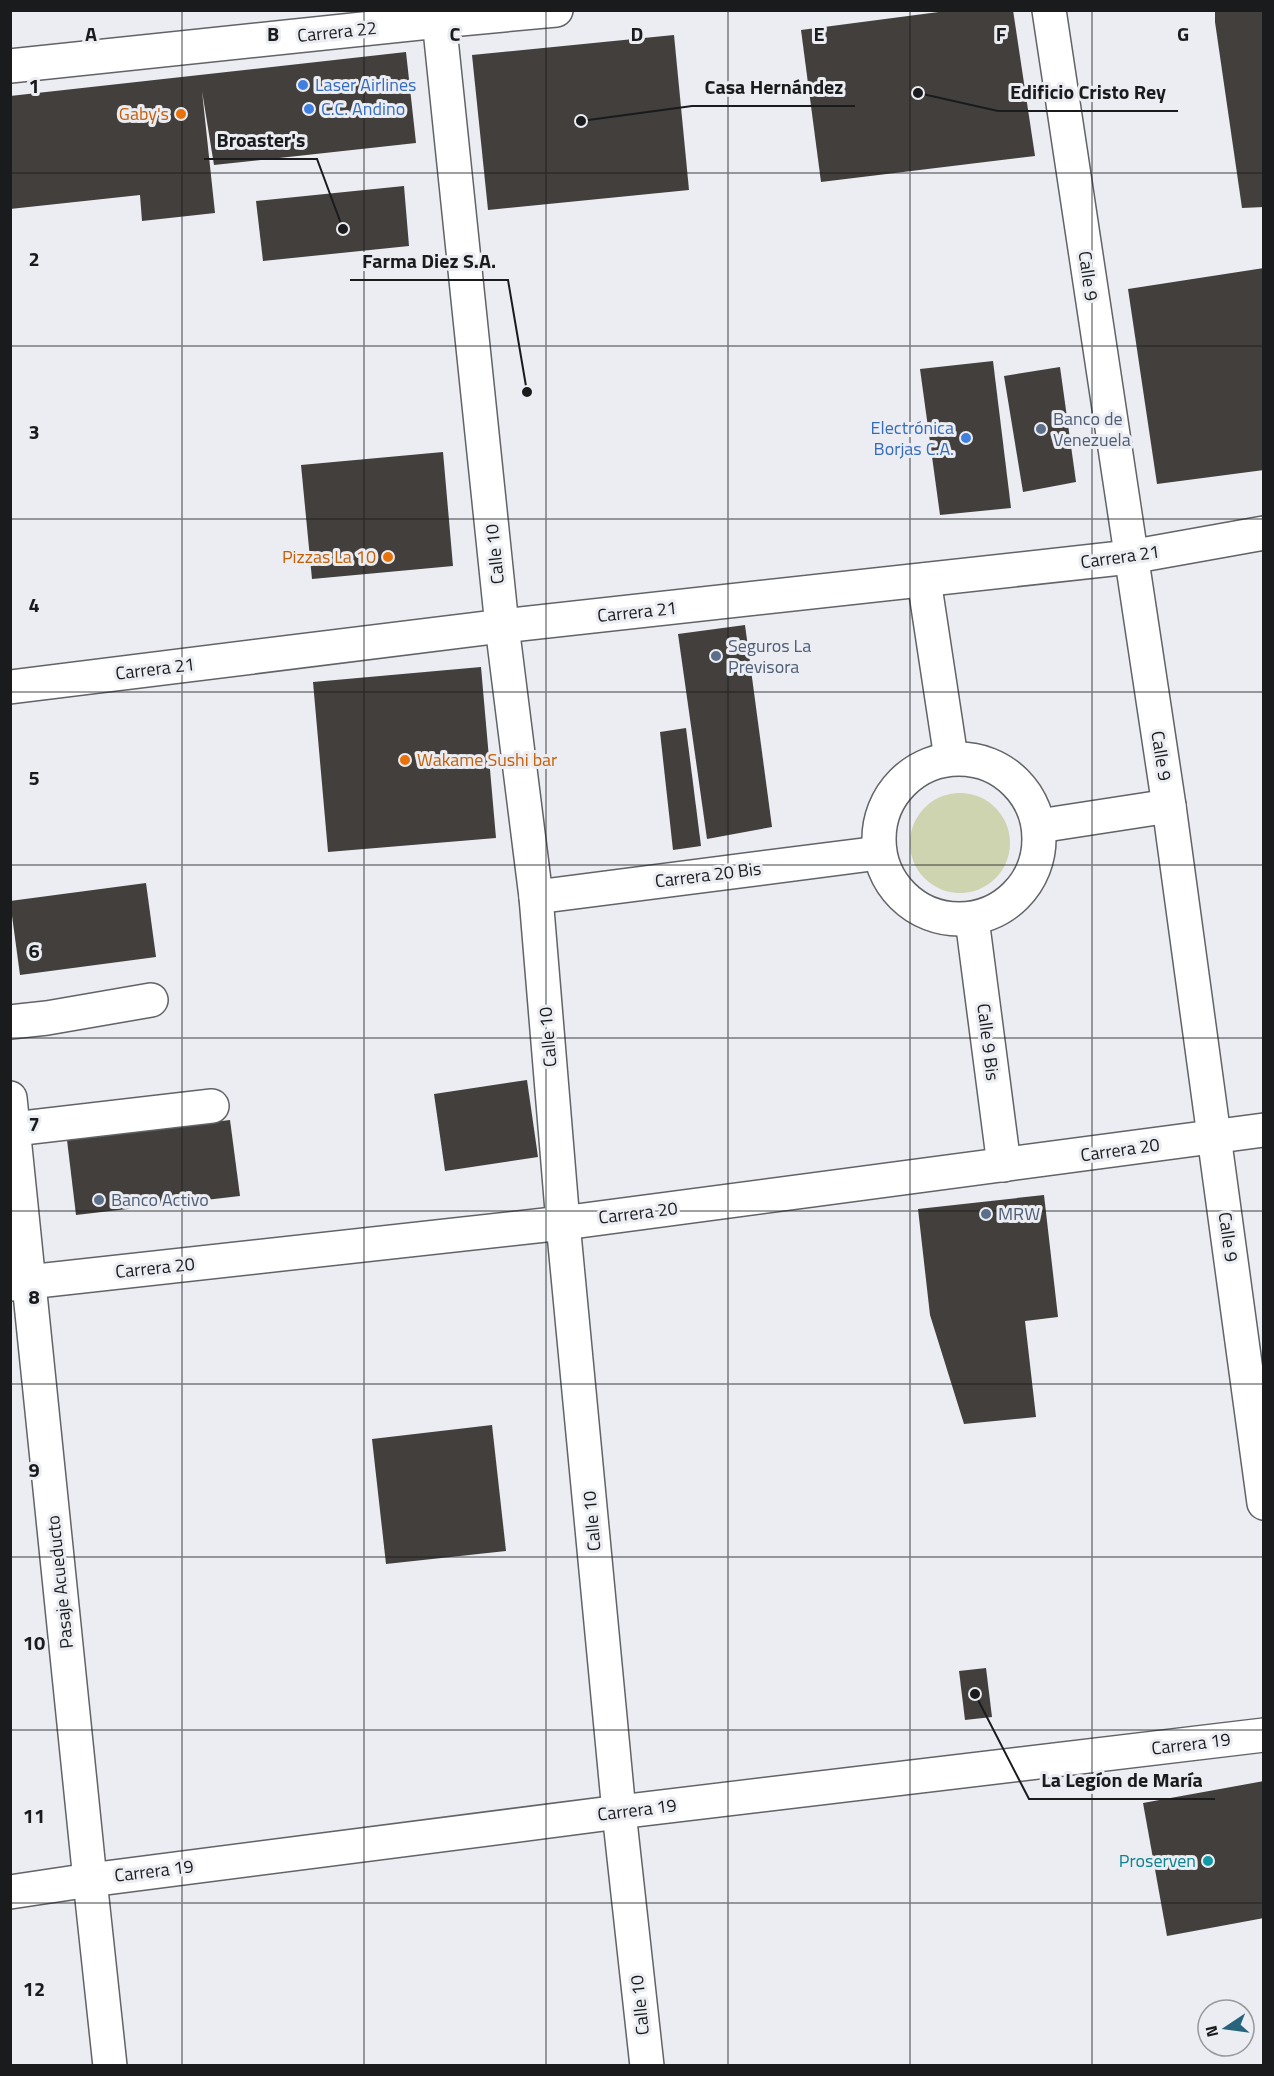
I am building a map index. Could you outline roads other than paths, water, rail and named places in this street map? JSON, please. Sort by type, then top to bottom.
[{"type":"street","name":"Carrera 22","points":[[10,66],[438,16],[556,10]]},
{"type":"street","name":"Calle 9","points":[[1049,10],[1169,806],[1263,1503]]},
{"type":"street","name":"Calle 10","points":[[438,16],[502,627],[536,897],[563,1223],[647,2066]]},
{"type":"street","name":"Carrera 21","points":[[10,687],[502,627],[1130,557],[1263,533]]},
{"type":"street","points":[[924,580],[951,758]]},
{"type":"street","points":[[951,758],[976,759],[998,768],[1017,783],[1031,803],[1039,826],[1039,847],[1035,868],[1024,887],[1010,902],[992,914],[972,919],[951,920],[930,915],[912,905],[897,891],[886,873],[879,853],[879,827],[888,801],[903,780],[926,765],[951,758]]},
{"type":"street","points":[[1039,826],[1169,806]]},
{"type":"street","name":"Carrera 20 Bis","points":[[536,897],[879,853]]},
{"type":"street","name":"Calle 9 Bis","points":[[972,919],[1004,1165]]},
{"type":"street","points":[[10,1022],[151,1000]]},
{"type":"street","points":[[12,1113],[212,1106]]},
{"type":"street","name":"Pasaje Acueducto","points":[[12,1113],[20,1283],[110,2066]]},
{"type":"street","name":"Carrera 20","points":[[20,1283],[563,1223],[1263,1130]]},
{"type":"street","name":"Carrera 19","points":[[10,1892],[620,1812],[1263,1735]]},
{"type":"place","name":"Laser Airlines","points":[[303,85]]},
{"type":"place","name":"Edificio Cristo Rey","points":[[918,93]]},
{"type":"place","name":"C.C. Andino","points":[[309,109]]},
{"type":"place","name":"Gaby's","points":[[181,114]]},
{"type":"place","name":"Casa Hernández","points":[[581,121]]},
{"type":"place","name":"Broaster's","points":[[343,229]]},
{"type":"place","name":"Farma Diez S.A.","points":[[527,392]]},
{"type":"place","name":"Banco de Venezuela","points":[[1041,429]]},
{"type":"place","name":"Electrónica Borjas C.A.","points":[[966,438]]},
{"type":"place","name":"Pizzas La 10","points":[[388,557]]},
{"type":"place","name":"Seguros La Previsora","points":[[716,656]]},
{"type":"place","name":"Wakame Sushi bar","points":[[405,760]]},
{"type":"place","name":"Banco Activo","points":[[99,1200]]},
{"type":"place","name":"MRW","points":[[986,1214]]},
{"type":"place","name":"La Legíon de María","points":[[975,1694]]},
{"type":"place","name":"Proserven","points":[[1208,1861]]}]
